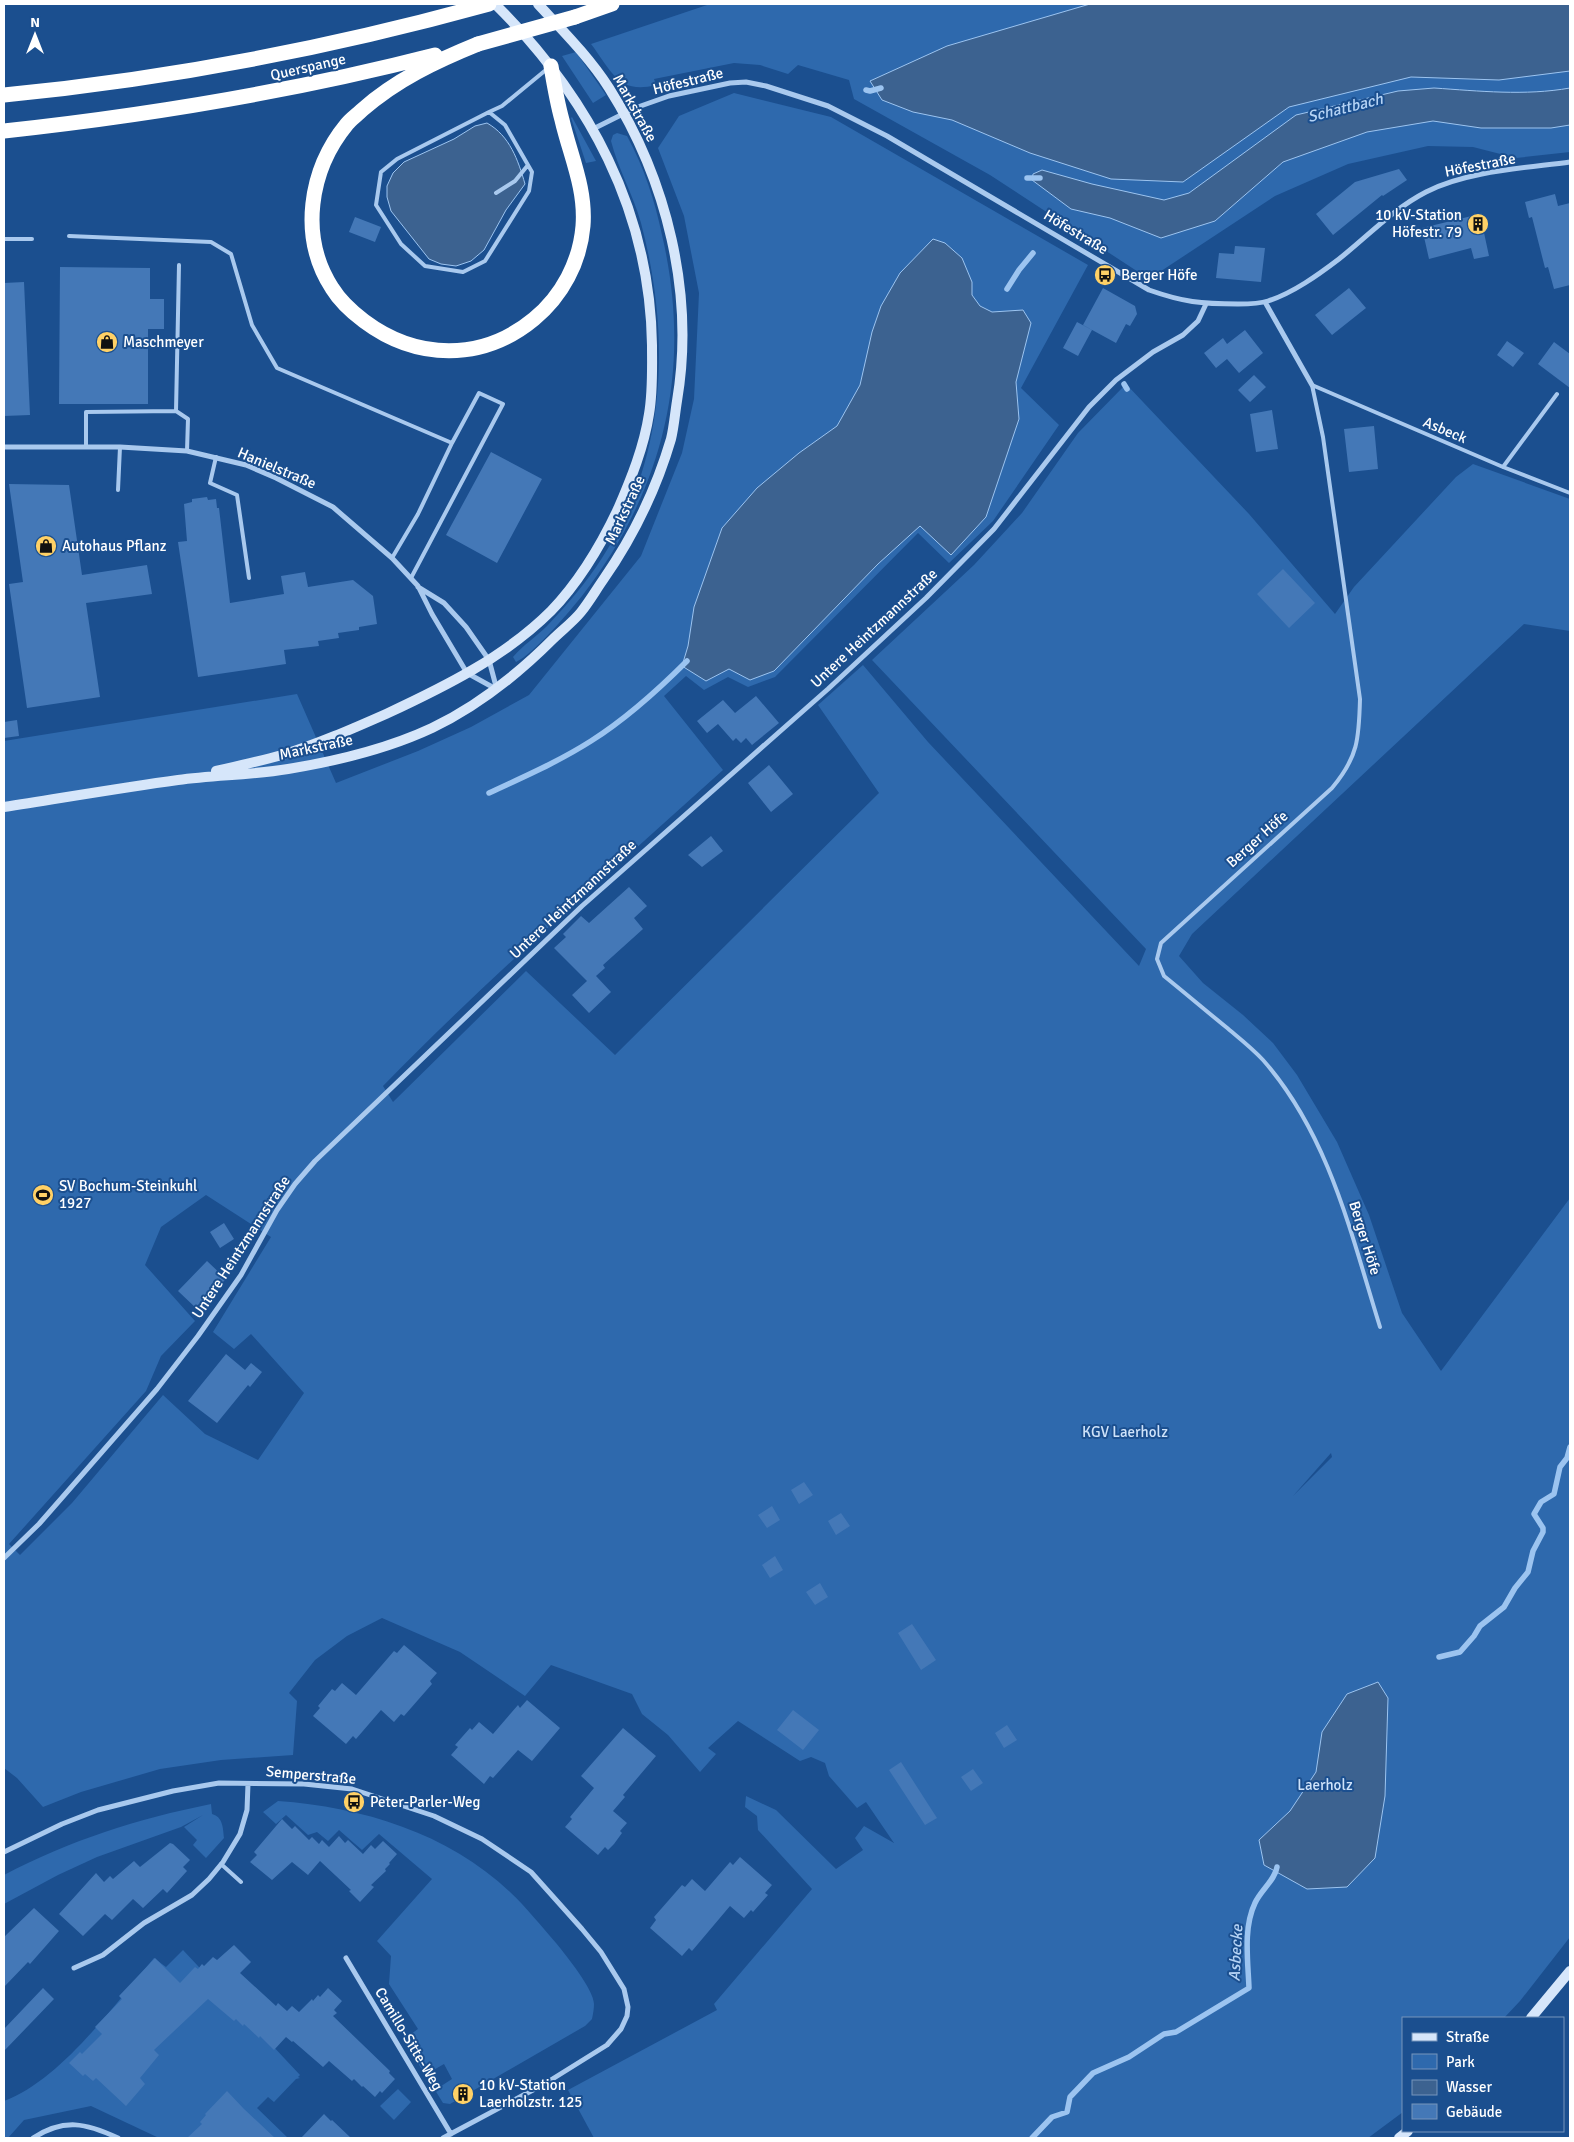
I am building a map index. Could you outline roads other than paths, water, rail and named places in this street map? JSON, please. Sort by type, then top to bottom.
[{"type":"highway","name":"Querspange","points":[[4,95],[123,82],[222,66],[363,37],[489,4]]},
{"type":"highway","name":"Querspange","points":[[4,131],[140,115],[270,94],[478,44],[575,17],[612,4]]},
{"type":"highway","points":[[478,44],[429,65],[398,82],[372,102],[347,124],[321,165],[317,180],[313,196],[312,235],[322,268],[332,288],[352,312],[379,332],[401,343],[420,348],[460,350],[479,347],[502,339],[524,328],[543,312],[559,293],[572,269],[581,244],[583,206],[578,171],[562,120],[551,66]]},
{"type":"main road","name":"Markstraße","points":[[180,780],[281,755],[319,743],[422,697],[490,660],[515,642],[552,610],[588,564],[610,525],[632,477],[649,416],[652,378],[652,316],[642,253],[632,217],[616,174],[593,129],[551,66],[494,4]]},
{"type":"main road","name":"Markstraße","points":[[4,807],[180,780],[287,770],[358,754],[394,743],[434,727],[497,690],[530,662],[580,613],[625,548],[652,492],[672,437],[681,377],[683,318],[679,282],[673,247],[660,195],[640,147],[610,89],[590,62],[538,4]]},
{"type":"main road","points":[[1532,2017],[1570,1972]]},
{"type":"street","name":"Höfestraße","points":[[593,129],[669,96],[730,83],[746,82],[786,92],[828,106],[887,136],[1149,290],[1178,300],[1206,304],[1265,302],[1280,297],[1340,258],[1395,211],[1441,185],[1465,178],[1570,162]]},
{"type":"street","name":"Berger Höfe","points":[[1265,302],[1312,385]]},
{"type":"street","name":"Untere Heintzmannstraße","points":[[4,1558],[39,1524],[157,1389],[240,1275],[277,1210],[295,1184],[315,1161],[582,906],[820,695],[932,592],[994,529],[1089,407],[1116,380],[1153,352],[1183,335],[1198,321],[1206,304]]},
{"type":"street","name":"Hanielstraße","points":[[4,447],[120,447],[187,451],[246,465],[333,507],[392,558],[418,586],[432,614],[467,673],[497,690]]},
{"type":"street","name":"Hanielstraße","points":[[418,586],[444,603],[466,626],[490,660],[497,690]]},
{"type":"street","name":"Semperstraße","points":[[4,1852],[62,1824],[98,1810],[219,1783],[304,1784],[352,1789],[434,1816],[482,1839],[531,1872],[582,1929],[619,1979],[624,1989],[628,2006],[627,2016],[621,2029],[607,2045],[546,2083],[443,2138]]},
{"type":"street","points":[[74,1968],[103,1955],[144,1923],[192,1894],[221,1864],[240,1834],[247,1810],[248,1784]]},
{"type":"street","name":"Camillo-Sitte-Weg","points":[[346,1958],[451,2134]]},
{"type":"street","points":[[33,2138],[53,2127],[84,2124],[118,2138]]},
{"type":"lane","points":[[489,112],[505,125],[532,172],[529,191],[484,261],[463,272],[425,266],[401,244],[376,205],[381,172],[397,159],[489,112],[502,106],[551,66]]},
{"type":"lane","points":[[496,193],[515,181],[528,165]]},
{"type":"lane","points":[[69,236],[212,242],[231,254],[252,325],[277,368],[452,443]]},
{"type":"lane","points":[[4,239],[32,239]]},
{"type":"lane","points":[[176,410],[179,265]]},
{"type":"lane","name":"Asbeck","points":[[1312,385],[1503,467],[1570,493]]},
{"type":"lane","name":"Berger Höfe","points":[[1312,385],[1323,437],[1360,699],[1358,738],[1354,756],[1344,774],[1332,788],[1162,942],[1157,959],[1164,976],[1263,1060],[1298,1109],[1333,1177],[1349,1223],[1380,1327]]},
{"type":"lane","points":[[392,558],[418,514],[452,443],[479,393],[503,404],[411,578]]},
{"type":"lane","points":[[1503,467],[1557,394]]},
{"type":"lane","points":[[86,447],[86,412],[176,410],[188,419],[187,451]]},
{"type":"lane","points":[[118,490],[120,447]]},
{"type":"lane","points":[[216,457],[210,483],[237,495],[249,578]]},
{"type":"lane","points":[[221,1864],[241,1882]]},
{"type":"water","points":[[1090,4],[1570,4],[1570,71],[1499,80],[1411,77],[1289,107],[1183,182],[1111,179],[1030,153],[952,120],[913,112],[882,100],[870,81],[947,46]]},
{"type":"water","name":"Schattbach","points":[[1434,88],[1536,92],[1570,88],[1570,125],[1551,128],[1481,128],[1433,121],[1367,132],[1283,162],[1215,221],[1161,238],[1110,218],[1071,209],[1032,180],[1033,174],[1042,170],[1092,184],[1164,200],[1189,193],[1296,115],[1398,91]]},
{"type":"water","points":[[487,123],[502,135],[512,149],[525,184],[506,210],[484,250],[471,261],[456,266],[441,264],[429,259],[391,211],[387,197],[387,186],[393,173],[404,162],[454,139],[475,126]]},
{"type":"water","points":[[933,239],[945,243],[962,258],[972,282],[972,295],[980,306],[992,312],[1023,310],[1031,323],[1016,382],[1019,419],[986,517],[951,555],[920,526],[878,564],[774,671],[750,680],[729,669],[706,681],[682,666],[688,646],[694,607],[722,528],[757,488],[799,453],[837,426],[860,385],[872,332],[881,306],[900,273]]},
{"type":"water","points":[[1378,1682],[1388,1698],[1385,1796],[1375,1858],[1347,1887],[1307,1889],[1264,1865],[1259,1840],[1290,1811],[1316,1772],[1322,1732],[1347,1694]]},
{"type":"waterway","points":[[866,90],[870,91],[881,88]]},
{"type":"waterway","points":[[1027,178],[1040,178]]},
{"type":"waterway","points":[[1007,289],[1033,253]]},
{"type":"waterway","points":[[1124,384],[1127,389]]},
{"type":"waterway","points":[[489,793],[579,749],[641,704],[687,661]]},
{"type":"waterway","points":[[1439,1657],[1460,1652],[1480,1626],[1504,1607],[1515,1588],[1528,1572],[1533,1551],[1543,1532],[1543,1528],[1534,1514],[1541,1502],[1554,1494],[1560,1467],[1567,1458],[1570,1447]]},
{"type":"waterway","name":"Asbecke","points":[[1032,2138],[1052,2117],[1067,2112],[1070,2097],[1093,2073],[1129,2057],[1164,2034],[1176,2032],[1249,1988],[1247,1945],[1251,1913],[1255,1903],[1274,1876],[1277,1867]]},
{"type":"place","name":"10 kV-Station Höfestr. 79","points":[[1478,224]]},
{"type":"place","name":"Berger Höfe","points":[[1105,275]]},
{"type":"place","name":"Maschmeyer","points":[[107,342]]},
{"type":"place","name":"Autohaus Pflanz","points":[[46,546]]},
{"type":"place","name":"SV Bochum-Steinkuhl 1927","points":[[43,1195]]},
{"type":"place","name":"Peter-Parler-Weg","points":[[354,1802]]},
{"type":"place","name":"10 kV-Station Laerholzstr. 125","points":[[463,2094]]},
{"type":"park label","name":"KGV Laerholz","points":[[1125,1432]]},
{"type":"park label","name":"Laerholz","points":[[1325,1785]]}]
